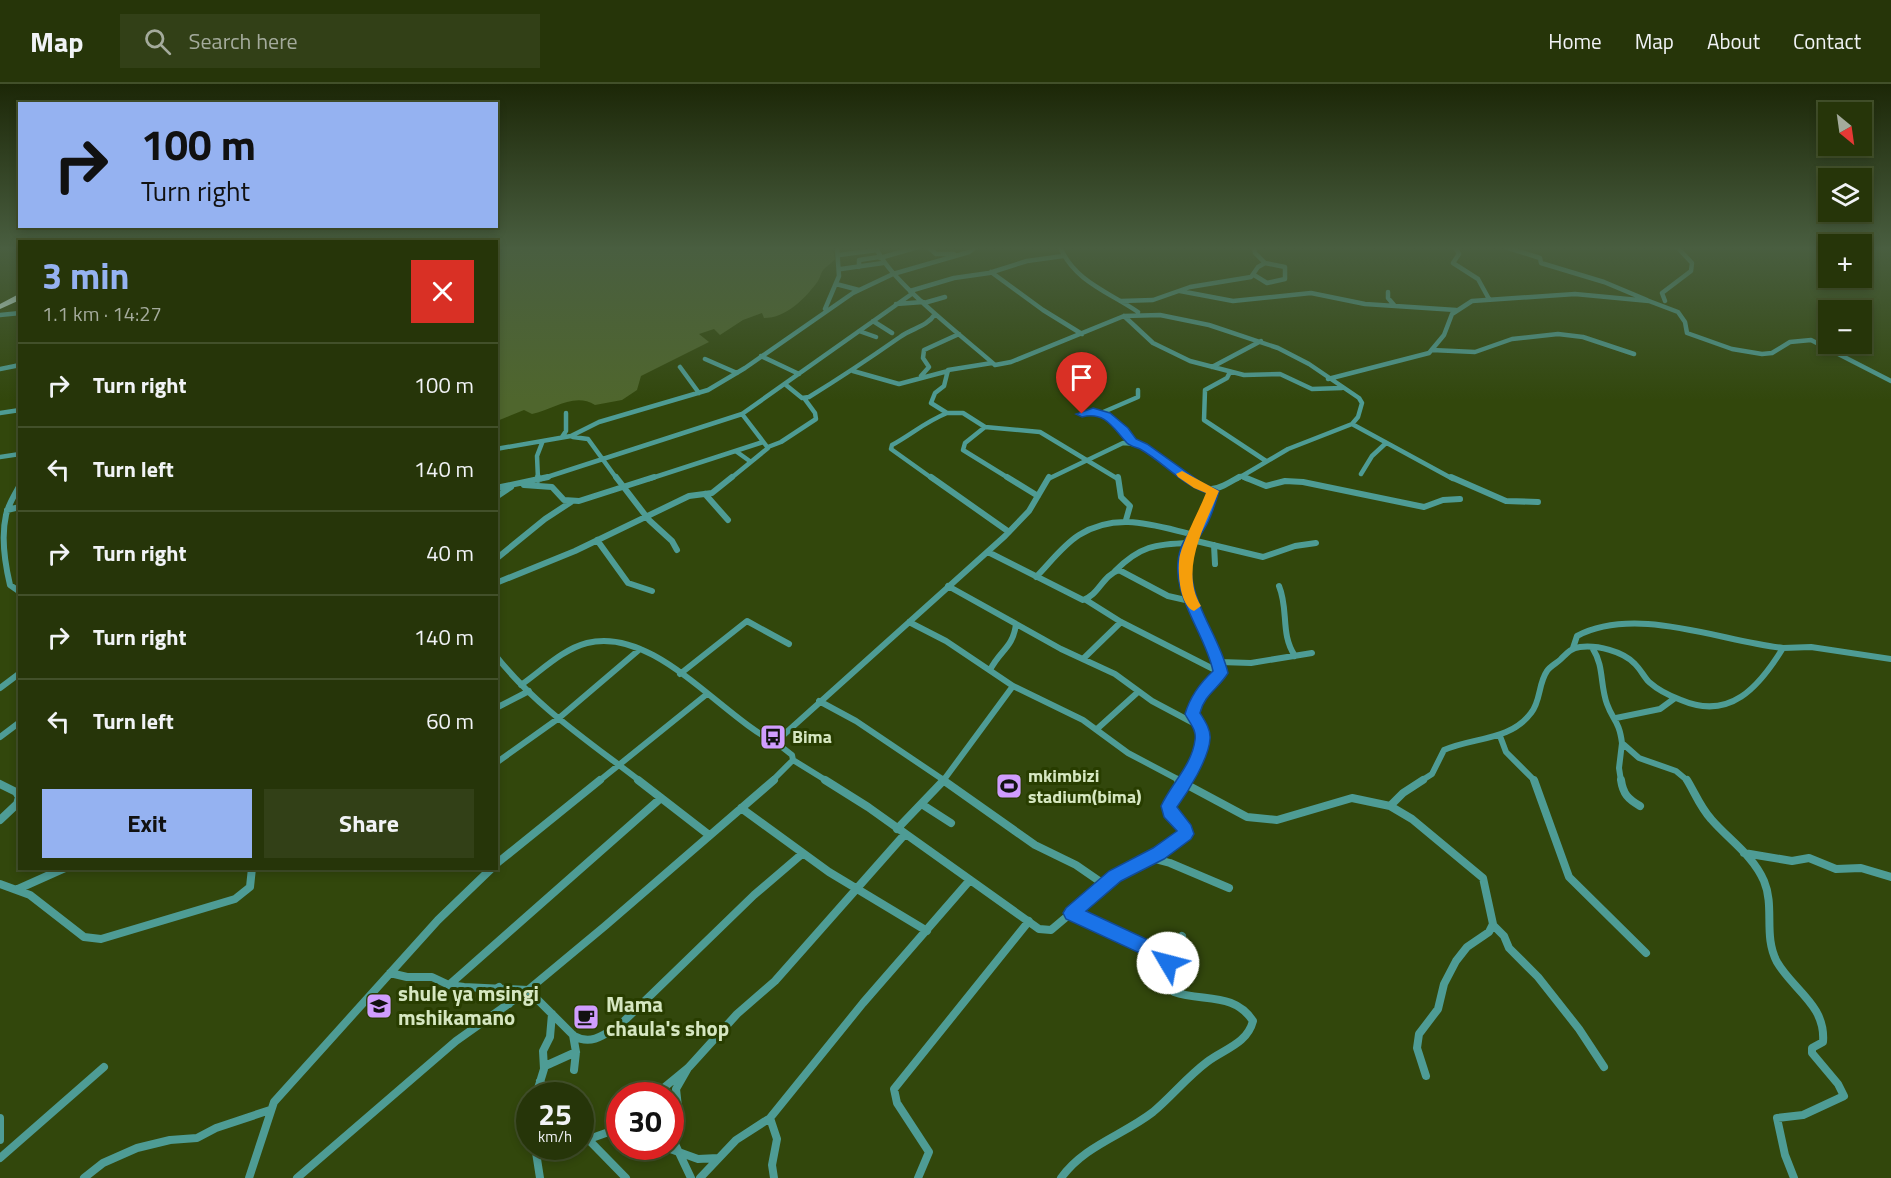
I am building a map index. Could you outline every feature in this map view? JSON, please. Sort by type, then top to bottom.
[{"type":"highway","points":[[0,307],[18,298]]},
{"type":"street","points":[[824,312],[830,298]]},
{"type":"street","points":[[569,436],[599,422],[699,393],[737,373],[847,298]]},
{"type":"street","points":[[498,488],[538,480],[605,460],[742,414],[786,385],[903,298]]},
{"type":"street","points":[[918,298],[992,363]]},
{"type":"street","points":[[896,304],[923,303],[941,298]]},
{"type":"street","points":[[1029,298],[1082,334]]},
{"type":"street","points":[[1115,298],[1138,313]]},
{"type":"street","points":[[1121,301],[1157,298]]},
{"type":"street","points":[[1217,298],[1233,301],[1288,298]]},
{"type":"street","points":[[1333,298],[1365,304],[1456,310]]},
{"type":"street","points":[[1388,298],[1394,305]]},
{"type":"street","points":[[1432,350],[1445,332],[1450,316],[1456,310],[1472,301],[1505,298]]},
{"type":"street","points":[[1618,298],[1649,301]]},
{"type":"street","points":[[1642,298],[1678,312],[1685,322],[1687,333],[1732,349],[1767,354],[1790,342],[1811,340],[1891,381]]},
{"type":"street","points":[[0,315],[18,313]]},
{"type":"street","points":[[853,371],[897,384],[921,376],[948,371],[992,363],[1011,363],[1124,316],[1138,313],[1183,320],[1261,341],[1294,355],[1362,403],[1358,417],[1352,424],[1266,461],[1213,491],[1192,539],[1186,562],[1190,601],[1220,662],[1221,673]]},
{"type":"street","points":[[804,398],[853,371],[902,335],[930,322],[935,314]]},
{"type":"street","points":[[1124,316],[1153,343],[1182,358],[1230,372],[1255,376],[1280,374],[1308,388],[1343,388]]},
{"type":"street","points":[[873,321],[883,325],[892,333]]},
{"type":"street","points":[[860,331],[876,337]]},
{"type":"street","points":[[921,376],[929,367],[923,358],[924,350],[959,334]]},
{"type":"street","points":[[1328,379],[1432,350],[1475,352],[1512,339],[1558,334],[1583,337],[1634,354]]},
{"type":"street","points":[[1212,367],[1261,341]]},
{"type":"street","points":[[761,356],[799,374]]},
{"type":"street","points":[[705,359],[737,373]]},
{"type":"street","points":[[0,369],[18,365]]},
{"type":"street","points":[[680,367],[699,393]]},
{"type":"street","points":[[947,413],[930,402],[935,393],[945,386],[948,371]]},
{"type":"street","points":[[1230,372],[1223,380],[1205,390],[1204,420],[1266,461]]},
{"type":"street","points":[[498,557],[539,523],[571,502],[765,444],[781,442],[816,419],[815,413],[804,398],[786,385]]},
{"type":"street","points":[[1101,413],[1138,397],[1138,390]]},
{"type":"street","points":[[0,413],[18,410]]},
{"type":"street","points":[[1082,414],[1093,411],[1101,413],[1124,431],[1132,442],[1143,446],[1198,486],[1213,491]]},
{"type":"street","points":[[1009,532],[891,449],[892,445],[914,433],[923,423],[947,413],[960,412],[985,427],[1040,432],[1118,476],[1120,497],[1130,506],[1126,520]]},
{"type":"street","points":[[561,437],[566,431],[566,413]]},
{"type":"street","points":[[742,414],[765,444]]},
{"type":"street","points":[[1352,424],[1471,488],[1506,501],[1538,502]]},
{"type":"street","points":[[985,427],[962,445],[963,450],[1038,496]]},
{"type":"street","points":[[498,449],[542,443],[569,436],[588,439],[591,447],[605,460],[613,477],[646,516],[669,536],[677,550]]},
{"type":"street","points":[[778,744],[779,739],[819,701],[1009,532],[1029,511],[1050,476],[1088,458],[1132,442]]},
{"type":"street","points":[[538,480],[537,456],[542,443]]},
{"type":"street","points":[[1361,474],[1372,456],[1386,443]]},
{"type":"street","points":[[498,582],[597,540],[693,494],[712,493],[752,462],[765,444]]},
{"type":"street","points":[[737,452],[752,462]]},
{"type":"street","points":[[0,457],[18,454]]},
{"type":"street","points":[[1241,476],[1266,486],[1285,481],[1303,482],[1380,496],[1424,507],[1443,500],[1460,499]]},
{"type":"street","points":[[498,482],[508,487]]},
{"type":"street","points":[[522,484],[554,488],[564,500],[571,502]]},
{"type":"street","points":[[498,495],[508,487]]},
{"type":"street","points":[[18,489],[7,510],[3,565],[12,587],[18,591]]},
{"type":"street","points":[[705,494],[728,520]]},
{"type":"street","points":[[7,510],[18,507]]},
{"type":"street","points":[[1036,577],[1085,531],[1126,520],[1214,545],[1263,556],[1295,546],[1316,543]]},
{"type":"street","points":[[1086,600],[1092,597],[1103,580],[1128,557],[1156,543],[1192,539]]},
{"type":"street","points":[[597,540],[628,583],[652,591]]},
{"type":"street","points":[[1214,545],[1215,564]]},
{"type":"street","points":[[988,552],[1086,600],[1121,622],[1221,673]]},
{"type":"street","points":[[1115,571],[1124,572],[1168,596],[1190,601]]},
{"type":"street","points":[[12,587],[18,583]]},
{"type":"street","points":[[948,586],[1016,624],[1115,674],[1138,692],[1201,727]]},
{"type":"street","points":[[1279,586],[1285,598],[1284,634],[1294,656]]},
{"type":"street","points":[[680,674],[747,621],[789,644]]},
{"type":"street","points":[[909,622],[946,641],[1013,686],[1071,714],[1128,753],[1234,812],[1257,820],[1282,818],[1352,798],[1390,806],[1410,817],[1483,878],[1493,925],[1504,936],[1509,948],[1538,977],[1556,1003],[1579,1029],[1604,1067]]},
{"type":"street","points":[[1084,658],[1121,622]]},
{"type":"street","points":[[990,670],[996,658],[1014,640],[1016,624]]},
{"type":"street","points":[[1390,806],[1403,793],[1432,774],[1444,750],[1462,742],[1500,736],[1530,716],[1539,700],[1546,672],[1574,648],[1577,636],[1586,630],[1633,624],[1679,628],[1783,648],[1811,647],[1891,659]]},
{"type":"street","points":[[521,685],[566,653],[588,643],[612,640],[640,649],[680,674],[742,724],[778,744],[792,755],[793,760],[868,807],[1039,929],[1050,931],[1126,868],[1151,858],[1186,834],[1186,830],[1168,808],[1185,784],[1203,739],[1201,727],[1194,718],[1193,710],[1206,687],[1221,673]]},
{"type":"street","points":[[1574,648],[1593,648],[1630,660],[1650,683],[1676,698],[1699,706],[1721,708],[1763,676],[1783,648]]},
{"type":"street","points":[[1593,648],[1600,660],[1607,704],[1620,724],[1622,742],[1619,768],[1623,791],[1626,797],[1640,806]]},
{"type":"street","points":[[498,762],[560,718],[640,649]]},
{"type":"street","points":[[1220,662],[1251,663],[1312,653]]},
{"type":"street","points":[[498,659],[504,669],[560,718],[709,835]]},
{"type":"street","points":[[498,671],[504,669]]},
{"type":"street","points":[[0,688],[18,674]]},
{"type":"street","points":[[897,829],[943,782],[1013,686]]},
{"type":"street","points":[[498,707],[528,691]]},
{"type":"street","points":[[1096,729],[1138,692]]},
{"type":"street","points":[[498,862],[706,694]]},
{"type":"street","points":[[1616,718],[1660,709],[1676,698]]},
{"type":"street","points":[[819,701],[856,721],[1035,845],[1076,866],[1105,885]]},
{"type":"street","points":[[0,737],[18,724]]},
{"type":"street","points":[[1500,736],[1506,752],[1535,783],[1569,877],[1646,953]]},
{"type":"street","points":[[1622,742],[1640,759],[1670,768],[1684,776],[1704,810],[1757,869],[1767,888],[1770,906],[1767,932],[1773,954],[1785,974],[1813,1005],[1821,1020],[1825,1035],[1823,1042],[1812,1048],[1812,1053],[1838,1084],[1844,1095],[1839,1100],[1803,1115],[1777,1118],[1782,1146],[1794,1178]]},
{"type":"street","points":[[297,1178],[456,1041],[528,990],[789,767],[793,760]]},
{"type":"street","points":[[0,784],[18,795]]},
{"type":"street","points":[[449,985],[517,922],[661,798]]},
{"type":"street","points":[[0,820],[18,800]]},
{"type":"street","points":[[923,805],[951,823]]},
{"type":"street","points":[[741,808],[802,854],[927,931]]},
{"type":"street","points":[[670,1082],[791,963],[905,834]]},
{"type":"street","points":[[1743,853],[1792,861],[1809,858],[1836,869],[1861,868],[1891,877]]},
{"type":"street","points":[[390,973],[407,978],[432,977],[449,985],[468,988],[499,987],[528,990],[573,1035],[583,1041],[594,1040],[621,1024],[754,894],[802,854]]},
{"type":"street","points":[[1151,858],[1170,863],[1229,888]]},
{"type":"street","points":[[17,890],[61,870]]},
{"type":"street","points":[[0,884],[17,890],[51,910],[84,937],[101,939],[235,899],[250,887],[252,870]]},
{"type":"street","points":[[249,1178],[270,1110],[446,911],[490,870]]},
{"type":"street","points":[[700,1178],[736,1140],[770,1118],[863,1003],[970,880]]},
{"type":"street","points":[[1072,913],[1167,958]]},
{"type":"street","points":[[918,1178],[929,1152],[924,1140],[895,1102],[894,1089],[1029,921]]},
{"type":"street","points":[[1426,1076],[1417,1048],[1419,1034],[1438,1009],[1444,984],[1456,961],[1467,947],[1490,932],[1493,925]]},
{"type":"street","points":[[1061,1178],[1090,1148],[1151,1113],[1180,1084],[1212,1058],[1242,1041],[1249,1034],[1253,1021],[1248,1012],[1239,1006],[1221,998],[1181,994],[1171,990],[1165,980],[1167,958],[1171,956],[1182,936]]},
{"type":"street","points":[[499,987],[508,1004]]},
{"type":"street","points":[[540,1081],[545,1066],[543,1051],[550,1037],[552,1014]]},
{"type":"street","points":[[573,1035],[576,1052],[574,1070]]},
{"type":"street","points":[[545,1066],[576,1052]]},
{"type":"street","points":[[680,1082],[688,1067]]},
{"type":"street","points":[[0,1158],[104,1068]]},
{"type":"street","points":[[84,1178],[103,1163],[137,1148],[170,1140],[197,1138],[216,1128],[270,1110]]},
{"type":"street","points":[[0,1118],[0,1140]]},
{"type":"street","points":[[770,1118],[777,1139],[771,1165],[774,1178]]},
{"type":"street","points":[[594,1143],[626,1178]]},
{"type":"street","points":[[684,1153],[698,1159],[718,1158]]},
{"type":"street","points":[[537,1160],[540,1178]]},
{"type":"street","points":[[683,1160],[691,1178]]},
{"type":"green space","points":[[498,298],[803,298],[780,315],[764,318],[762,313],[743,320],[720,335],[714,329],[699,334],[709,342],[641,376],[637,390],[622,400],[595,405],[587,401],[571,401],[532,414],[524,410],[498,421]]},
{"type":"slow traffic","points":[[1182,474],[1198,486],[1213,491],[1199,529],[1187,548],[1188,597],[1194,606]]},
{"type":"place","name":"Bima","points":[[773,737]]},
{"type":"place","name":"mkimbizi stadium(bima)","points":[[1009,786]]},
{"type":"place","name":"shule ya msingi mshikamano","points":[[379,1006]]},
{"type":"place","name":"Mama chaula's shop","points":[[586,1017]]},
{"type":"route","points":[[1082,414],[1093,411],[1106,415],[1129,436],[1132,442],[1143,446],[1198,486],[1213,491],[1203,521],[1187,548],[1186,562],[1188,597],[1196,609],[1198,621],[1216,652],[1221,673],[1209,683],[1194,706],[1192,714],[1201,727],[1203,739],[1185,784],[1169,806],[1170,812],[1186,830],[1186,834],[1146,861],[1126,868],[1072,913],[1161,954],[1169,960],[1168,963]]}]
